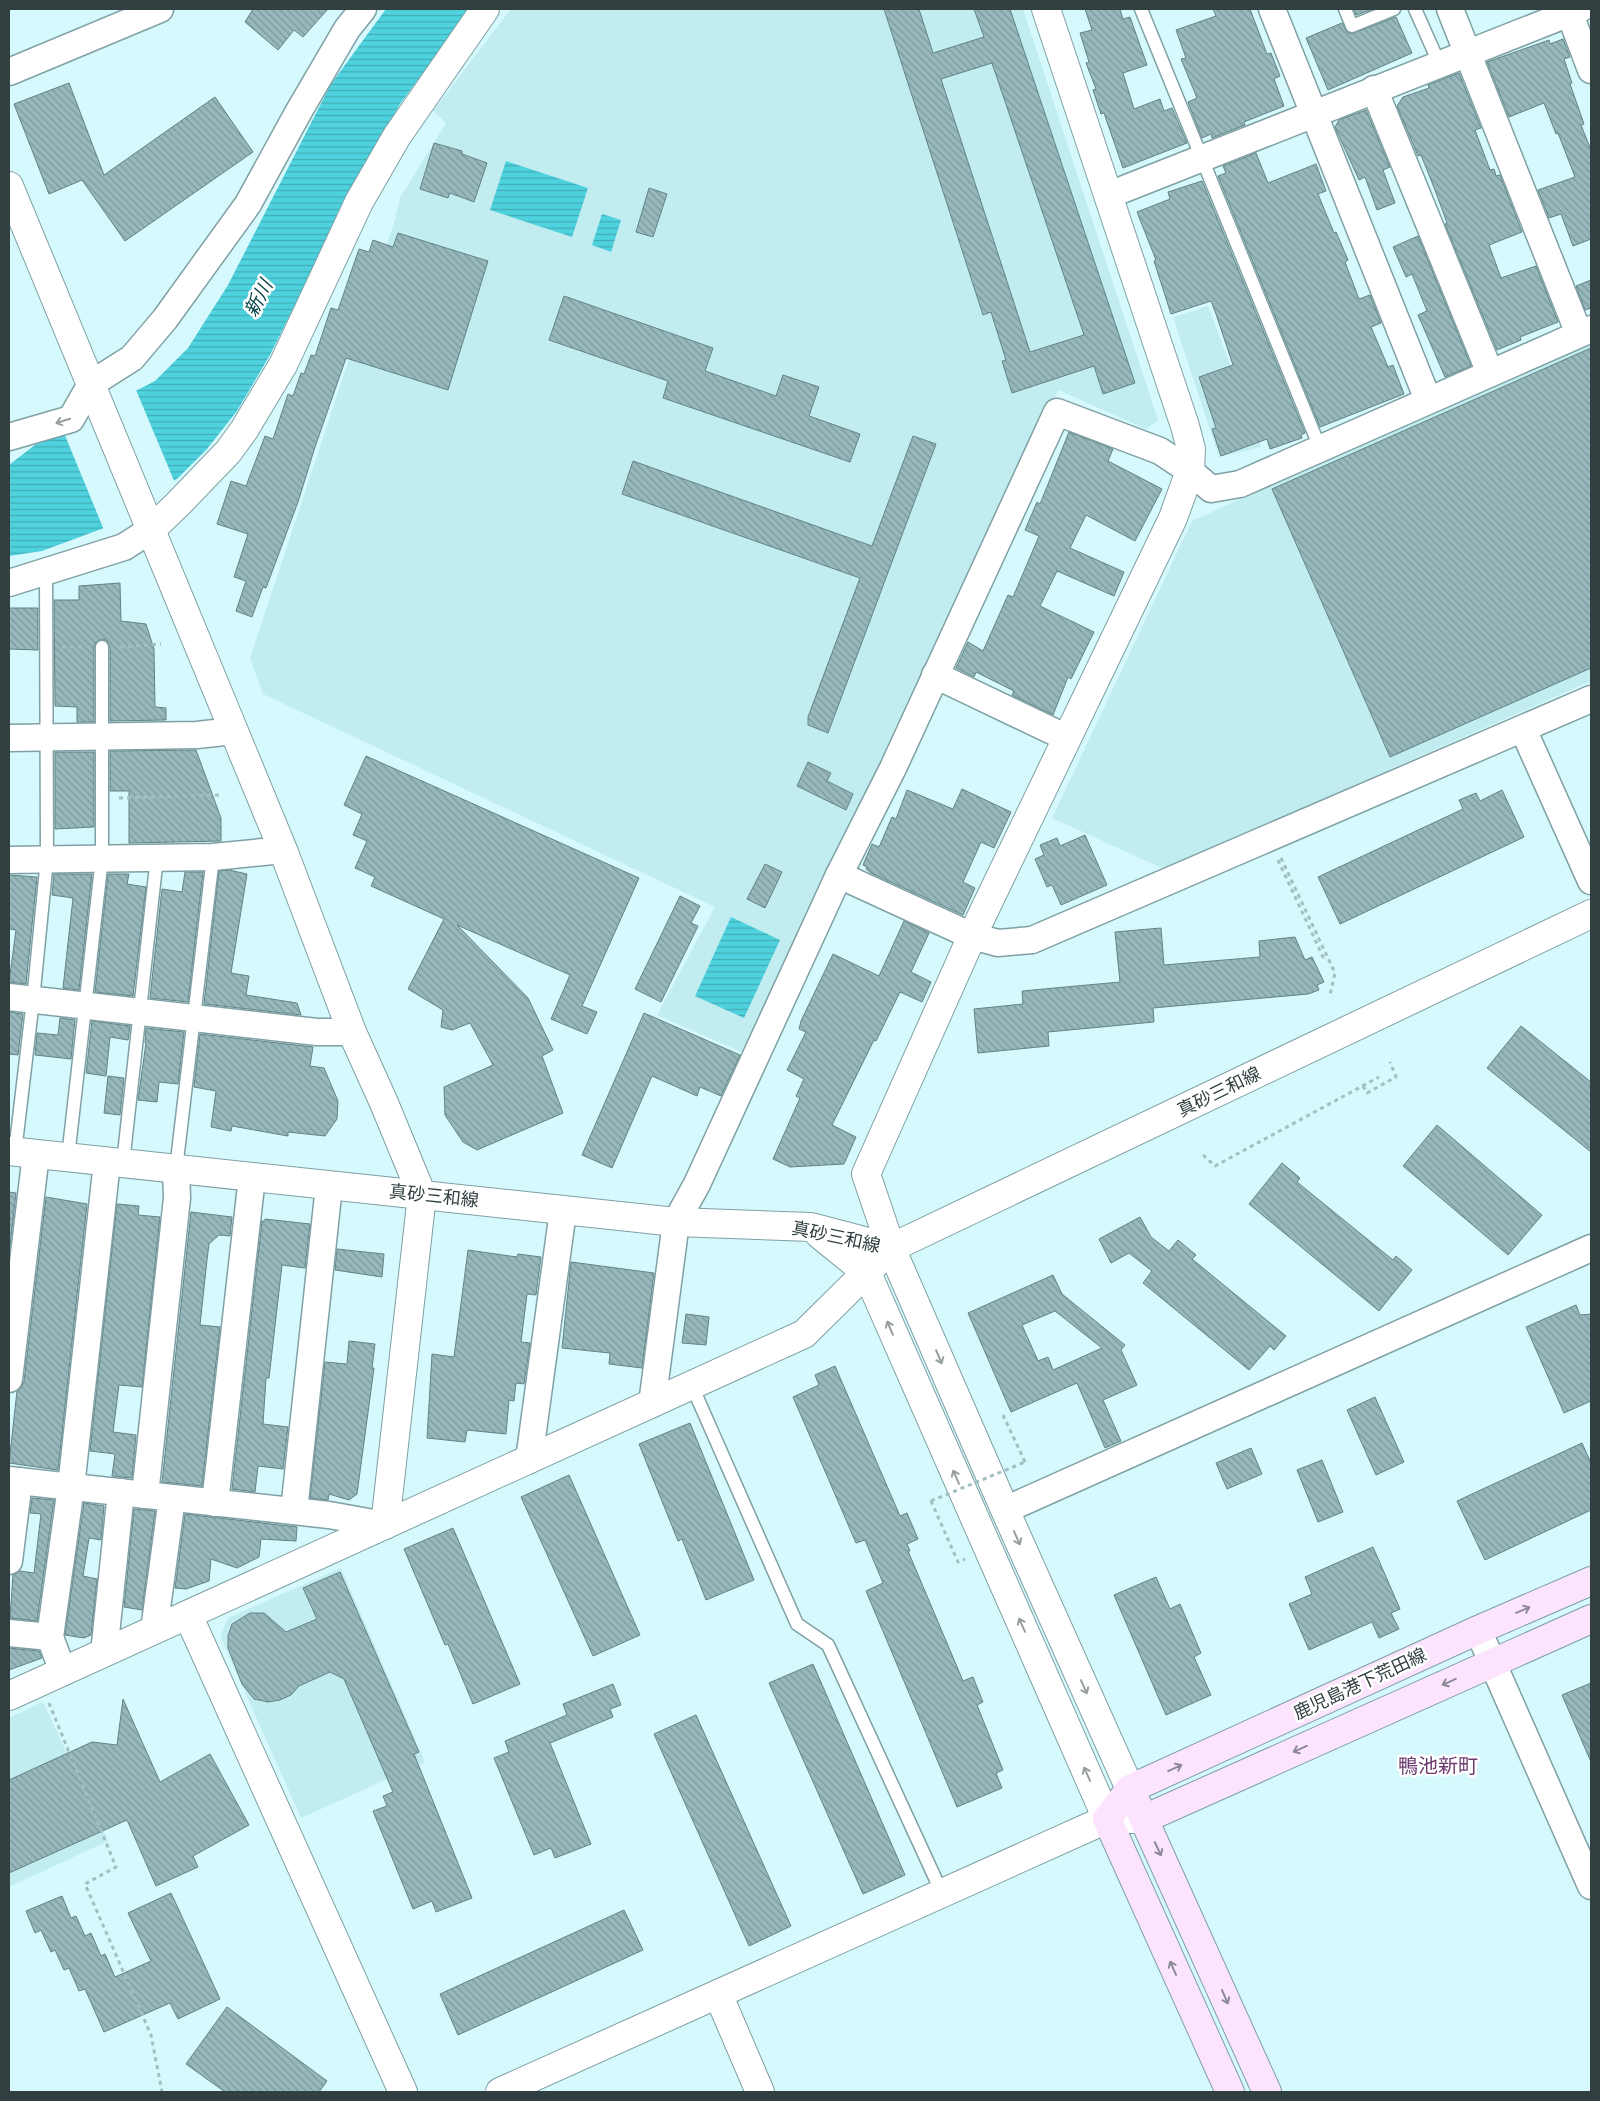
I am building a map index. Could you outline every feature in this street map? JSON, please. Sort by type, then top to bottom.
[{"type":"main road","name":"鹿児島港下荒田線","points":[[1107,1819],[1130,1788],[1478,1630],[1591,1581]]},
{"type":"main road","name":"鹿児島港下荒田線","points":[[1144,1819],[1591,1619]]},
{"type":"main road","points":[[1130,1788],[1267,2092]]},
{"type":"main road","points":[[1107,1819],[1230,2092]]},
{"type":"street","points":[[9,72],[160,9]]},
{"type":"street","points":[[9,437],[71,419],[91,384],[132,358],[165,319],[248,204],[347,29],[363,9]]},
{"type":"street","points":[[9,583],[124,548],[148,522],[178,504],[228,452],[244,430],[282,365],[364,194],[397,136],[485,9]]},
{"type":"street","points":[[1046,9],[1185,426],[1191,449],[1190,471],[1173,518],[972,936],[866,1174],[891,1248],[1005,1510],[1130,1788]]},
{"type":"street","points":[[1272,9],[1428,400]]},
{"type":"street","points":[[652,1404],[676,1222],[701,1175],[839,875],[893,768],[1057,412],[1160,452],[1190,471],[1211,489],[1240,484],[1585,331],[1450,9]]},
{"type":"street","points":[[1109,195],[1573,10],[1591,70]]},
{"type":"street","points":[[1374,89],[1490,373]]},
{"type":"street","points":[[9,186],[283,850],[352,1032],[422,1195],[385,1525]]},
{"type":"street","points":[[936,675],[1067,738]]},
{"type":"street","points":[[839,875],[972,936],[998,943],[1032,940],[1591,699]]},
{"type":"street","points":[[1523,729],[1591,881]]},
{"type":"street","points":[[9,738],[102,737],[233,731]]},
{"type":"street","points":[[9,860],[213,857],[283,850]]},
{"type":"street","name":"真砂三和線","points":[[20,1152],[676,1222],[811,1227],[891,1248],[1591,914]]},
{"type":"street","points":[[21,999],[317,1032],[352,1032]]},
{"type":"street","points":[[9,1378],[20,1152]]},
{"type":"street","points":[[51,1677],[50,1638],[115,1163]]},
{"type":"street","points":[[104,1653],[133,1494],[177,1198],[176,1169]]},
{"type":"street","points":[[215,1503],[252,1177]]},
{"type":"street","points":[[294,1511],[329,1186]]},
{"type":"street","points":[[529,1460],[563,1211]]},
{"type":"street","points":[[811,1227],[867,1273],[1107,1819]]},
{"type":"street","points":[[9,1696],[804,1334],[891,1248]]},
{"type":"street","points":[[1005,1510],[1591,1248]]},
{"type":"street","points":[[9,1561],[14,1480],[329,1515],[385,1525]]},
{"type":"street","points":[[154,1630],[172,1498]]},
{"type":"street","points":[[188,1615],[403,2092]]},
{"type":"street","points":[[1478,1630],[1591,1886]]},
{"type":"street","points":[[9,1633],[50,1638]]},
{"type":"street","points":[[500,2092],[1107,1819],[1144,1819]]},
{"type":"street","points":[[718,1994],[760,2092]]},
{"type":"lane","points":[[1141,9],[1320,448]]},
{"type":"lane","points":[[1345,9],[1352,26],[1394,9]]},
{"type":"lane","points":[[1415,9],[1439,63]]},
{"type":"lane","points":[[20,1152],[21,999],[47,860],[46,572]]},
{"type":"lane","points":[[68,1158],[102,858],[102,647]]},
{"type":"lane","points":[[115,1163],[139,1012],[157,857]]},
{"type":"lane","points":[[176,1169],[213,857]]},
{"type":"lane","points":[[692,1386],[797,1624],[828,1645],[942,1893]]},
{"type":"path","points":[[102,798],[220,795]]},
{"type":"path","points":[[1277,849],[1335,973],[1330,995]]},
{"type":"path","points":[[1278,860],[1323,957],[1325,956],[1333,974],[1335,973]]},
{"type":"path","points":[[1363,1086],[1367,1093],[1396,1077],[1390,1062]]},
{"type":"path","points":[[1203,1155],[1214,1166],[1379,1077]]},
{"type":"path","points":[[968,1558],[958,1562],[931,1501],[1024,1462],[1003,1415]]},
{"type":"path","points":[[51,1677],[116,1867],[85,1884],[151,2035],[162,2092]]},
{"type":"shaded area","points":[[511,9],[1023,9],[1158,420],[1146,429],[1058,390],[746,1054],[657,1015],[715,907],[263,694],[250,658],[395,220],[400,198],[446,123],[433,111]]},
{"type":"shaded area","points":[[1208,306],[1261,447],[1219,457],[1173,317]]},
{"type":"shaded area","points":[[1591,341],[1591,681],[1164,869],[1052,818],[1192,521]]},
{"type":"shaded area","points":[[341,1568],[425,1762],[301,1818],[220,1636],[228,1618]]},
{"type":"shaded area","points":[[43,1702],[108,1841],[9,1887],[9,1718]]},
{"type":"water","name":"新川","points":[[386,9],[470,9],[400,104],[340,214],[270,355],[237,411],[207,449],[178,478],[104,528],[42,551],[9,556],[9,465],[44,438],[155,381],[188,348],[228,285],[331,84]]},
{"type":"water","points":[[506,161],[588,188],[572,237],[490,210]]},
{"type":"water","points":[[602,214],[621,220],[611,252],[592,245]]},
{"type":"water","points":[[731,917],[780,940],[744,1018],[695,996]]},
{"type":"pier","points":[[136,390],[175,483],[104,530],[62,428]]},
{"type":"building","points":[[253,9],[328,9],[303,37],[294,30],[278,50],[245,22]]},
{"type":"building","points":[[884,9],[919,9],[933,53],[984,37],[974,9],[1010,9],[1135,383],[1103,394],[1094,366],[1012,393],[1002,361],[1006,360],[991,312],[983,315]],"holes":[[[992,63],[1084,335],[1030,352],[941,79]]]},
{"type":"building","points":[[1085,9],[1120,9],[1123,19],[1130,17],[1147,65],[1123,73],[1134,109],[1160,99],[1164,111],[1172,108],[1187,143],[1123,168],[1104,113],[1101,114],[1093,90],[1096,89],[1086,63],[1089,62],[1080,33],[1092,30]]},
{"type":"building","points":[[1213,9],[1250,9],[1267,54],[1271,53],[1280,76],[1274,79],[1284,106],[1244,122],[1245,125],[1212,138],[1211,134],[1202,138],[1188,102],[1197,98],[1181,59],[1186,58],[1176,30],[1216,16]]},
{"type":"building","points":[[1354,9],[1373,9],[1356,15]]},
{"type":"building","points":[[1396,17],[1412,53],[1328,90],[1306,38],[1342,23],[1347,32],[1351,34]]},
{"type":"building","points":[[1563,39],[1570,57],[1564,59],[1572,83],[1570,84],[1584,124],[1581,125],[1591,150],[1591,239],[1573,246],[1561,214],[1549,218],[1538,190],[1575,177],[1544,103],[1509,117],[1487,62],[1549,40],[1550,44]]},
{"type":"building","points":[[1459,73],[1481,128],[1475,130],[1490,170],[1494,169],[1496,176],[1500,175],[1522,232],[1489,245],[1501,278],[1536,266],[1558,322],[1520,337],[1521,340],[1497,350],[1445,224],[1447,223],[1421,155],[1418,156],[1397,106],[1403,97],[1429,88],[1428,85]]},
{"type":"building","points":[[69,83],[104,175],[215,97],[253,152],[125,241],[82,180],[49,194],[14,104]]},
{"type":"building","points":[[1366,110],[1390,167],[1383,170],[1395,203],[1377,210],[1365,177],[1359,180],[1335,127],[1339,120]]},
{"type":"building","points":[[434,143],[462,151],[462,154],[487,163],[474,202],[450,193],[448,198],[420,189]]},
{"type":"building","points":[[1256,153],[1268,183],[1316,164],[1326,191],[1318,194],[1334,233],[1336,232],[1348,260],[1345,262],[1359,299],[1370,295],[1381,323],[1371,327],[1388,367],[1393,365],[1404,394],[1320,427],[1218,176],[1226,173],[1223,166]]},
{"type":"building","points":[[1202,181],[1305,433],[1301,435],[1302,438],[1270,449],[1267,439],[1221,456],[1212,429],[1216,428],[1199,377],[1233,365],[1216,314],[1211,301],[1171,314],[1154,261],[1156,260],[1137,212],[1170,199],[1168,192]]},
{"type":"building","points":[[649,188],[667,194],[653,237],[636,232]]},
{"type":"building","points":[[398,233],[488,261],[448,390],[346,358],[298,502],[266,588],[263,587],[252,617],[236,611],[246,581],[234,577],[248,534],[217,524],[231,481],[246,486],[265,436],[273,439],[288,394],[293,396],[301,373],[304,374],[311,355],[315,356],[331,308],[338,310],[359,249],[369,252],[373,240],[393,247]]},
{"type":"building","points":[[1418,236],[1471,366],[1445,377],[1418,315],[1427,311],[1412,274],[1406,277],[1393,247]]},
{"type":"building","points":[[1591,280],[1591,308],[1585,310],[1576,286]]},
{"type":"building","points":[[564,296],[713,348],[705,371],[776,396],[783,375],[819,387],[809,416],[860,434],[850,462],[663,398],[668,381],[549,340]]},
{"type":"building","points":[[1591,348],[1591,668],[1390,757],[1272,489]]},
{"type":"building","points":[[1069,432],[1113,449],[1108,461],[1162,489],[1135,541],[1086,515],[1070,548],[1124,572],[1114,596],[1057,571],[1040,606],[1094,632],[1071,679],[1068,677],[1053,715],[1012,695],[1014,691],[976,672],[974,677],[956,668],[968,642],[983,651],[1008,595],[1013,597],[1039,536],[1025,530],[1037,502],[1040,504]]},
{"type":"building","points":[[913,436],[936,444],[828,733],[808,725],[808,717],[860,578],[622,494],[633,461],[872,546]]},
{"type":"building","points":[[120,583],[121,621],[146,624],[154,649],[155,707],[166,708],[166,720],[110,721],[110,647],[106,640],[102,639],[95,643],[94,647],[94,722],[77,722],[77,707],[55,706],[54,600],[79,600],[79,586]]},
{"type":"building","points":[[9,608],[38,608],[38,650],[9,649]]},
{"type":"building","points":[[196,750],[221,818],[221,841],[129,843],[129,791],[110,791],[110,751]]},
{"type":"building","points":[[55,752],[94,752],[94,827],[55,829]]},
{"type":"building","points":[[366,756],[639,878],[582,1006],[597,1012],[587,1034],[551,1019],[570,975],[457,925],[528,998],[553,1050],[542,1056],[563,1113],[477,1150],[463,1142],[445,1115],[444,1087],[493,1065],[470,1023],[452,1030],[441,1027],[443,1010],[408,989],[444,919],[371,886],[375,877],[355,868],[367,841],[353,835],[362,814],[344,805]]},
{"type":"building","points":[[808,762],[831,773],[827,781],[853,794],[846,810],[797,786]]},
{"type":"building","points":[[962,789],[1011,812],[994,848],[981,842],[963,882],[975,888],[963,915],[871,873],[863,865],[872,844],[879,847],[892,817],[896,819],[907,790],[953,809]]},
{"type":"building","points":[[1502,790],[1524,837],[1340,924],[1318,877],[1463,809],[1459,800],[1476,793],[1480,801]]},
{"type":"building","points":[[1085,835],[1107,885],[1061,905],[1052,885],[1047,887],[1035,859],[1044,855],[1040,845],[1057,838],[1060,846]]},
{"type":"building","points":[[765,864],[782,872],[765,908],[747,899]]},
{"type":"building","points":[[229,870],[247,874],[231,973],[249,976],[246,995],[297,1003],[301,1015],[204,1004],[219,871]]},
{"type":"building","points":[[185,872],[203,872],[188,1002],[150,998],[162,889],[182,892]]},
{"type":"building","points":[[54,874],[92,874],[79,990],[63,988],[73,898],[52,895]]},
{"type":"building","points":[[108,874],[129,874],[127,884],[146,887],[133,996],[95,992]]},
{"type":"building","points":[[9,875],[37,877],[26,984],[9,982],[16,930],[9,929]]},
{"type":"building","points":[[680,896],[700,906],[691,923],[698,926],[661,1002],[635,989]]},
{"type":"building","points":[[904,921],[929,933],[911,972],[931,982],[922,1002],[900,992],[832,1125],[856,1137],[844,1164],[790,1167],[773,1159],[800,1098],[796,1096],[804,1079],[787,1070],[806,1032],[799,1029],[801,1021],[833,954],[879,976]]},
{"type":"building","points":[[1161,928],[1164,965],[1260,957],[1259,941],[1295,937],[1305,960],[1312,957],[1324,982],[1317,985],[1319,990],[1308,994],[1153,1008],[1154,1022],[1048,1032],[1049,1046],[978,1053],[974,1009],[1023,1004],[1022,991],[1120,982],[1115,932]]},
{"type":"building","points":[[9,1012],[23,1014],[18,1055],[9,1054]]},
{"type":"building","points":[[644,1013],[740,1055],[721,1096],[700,1087],[697,1096],[652,1076],[612,1168],[582,1155]]},
{"type":"building","points":[[60,1018],[75,1020],[71,1059],[35,1055],[37,1033],[58,1035]]},
{"type":"building","points":[[92,1021],[130,1026],[128,1040],[110,1037],[106,1076],[86,1073]]},
{"type":"building","points":[[1521,1026],[1591,1082],[1591,1152],[1487,1068]]},
{"type":"building","points":[[146,1028],[184,1032],[178,1084],[159,1082],[157,1102],[138,1100],[146,1043]]},
{"type":"building","points":[[200,1034],[313,1047],[310,1066],[324,1068],[338,1101],[337,1119],[325,1136],[288,1132],[288,1136],[232,1126],[231,1131],[211,1127],[216,1091],[194,1087]]},
{"type":"building","points":[[108,1076],[124,1078],[120,1115],[104,1113]]},
{"type":"building","points":[[1437,1125],[1542,1215],[1508,1255],[1403,1166]]},
{"type":"building","points":[[1282,1163],[1300,1178],[1297,1182],[1393,1260],[1396,1256],[1412,1270],[1379,1311],[1249,1204]]},
{"type":"building","points":[[9,1192],[16,1193],[9,1255]]},
{"type":"building","points":[[46,1197],[87,1204],[58,1470],[9,1463],[17,1391],[21,1388],[24,1381]]},
{"type":"building","points":[[117,1204],[139,1206],[138,1215],[160,1217],[142,1387],[119,1385],[113,1432],[136,1435],[132,1478],[112,1476],[115,1454],[90,1451]]},
{"type":"building","points":[[191,1212],[232,1217],[230,1236],[219,1235],[209,1244],[207,1260],[200,1325],[220,1327],[202,1486],[162,1482]]},
{"type":"building","points":[[1140,1217],[1151,1237],[1169,1251],[1178,1240],[1196,1255],[1192,1259],[1286,1336],[1274,1350],[1270,1346],[1249,1370],[1143,1283],[1152,1271],[1129,1253],[1111,1263],[1099,1239]]},
{"type":"building","points":[[265,1219],[310,1224],[305,1268],[282,1265],[269,1378],[266,1378],[263,1424],[288,1427],[283,1469],[258,1466],[255,1492],[232,1489],[262,1221],[265,1221]]},
{"type":"building","points":[[337,1249],[384,1254],[382,1277],[335,1270]]},
{"type":"building","points":[[468,1250],[517,1257],[518,1254],[541,1257],[536,1295],[527,1294],[521,1342],[530,1343],[524,1384],[516,1383],[514,1401],[509,1400],[506,1434],[467,1430],[465,1442],[427,1438],[432,1354],[454,1357]]},
{"type":"building","points":[[571,1262],[654,1273],[642,1368],[609,1364],[610,1353],[562,1348]]},
{"type":"building","points":[[1053,1275],[1062,1294],[1125,1345],[1121,1350],[1137,1385],[1103,1400],[1121,1441],[1105,1448],[1077,1383],[1011,1412],[968,1313]],"holes":[[[1055,1311],[1102,1348],[1053,1370],[1048,1357],[1038,1361],[1022,1325]]]},
{"type":"building","points":[[1576,1305],[1580,1315],[1591,1314],[1591,1401],[1564,1413],[1526,1327]]},
{"type":"building","points":[[686,1314],[709,1317],[706,1345],[682,1343]]},
{"type":"building","points":[[349,1341],[375,1344],[372,1368],[374,1368],[357,1494],[349,1500],[329,1494],[328,1500],[310,1498],[325,1362],[347,1364]]},
{"type":"building","points":[[835,1366],[900,1516],[907,1513],[918,1539],[907,1544],[910,1551],[908,1551],[963,1681],[973,1677],[983,1702],[977,1705],[1003,1770],[996,1773],[1002,1788],[957,1807],[866,1591],[883,1583],[865,1540],[856,1543],[793,1397],[819,1385],[815,1375]]},
{"type":"building","points":[[1375,1397],[1404,1462],[1376,1475],[1347,1410]]},
{"type":"building","points":[[690,1423],[754,1580],[706,1600],[682,1539],[678,1541],[639,1444]]},
{"type":"building","points":[[1582,1443],[1591,1463],[1591,1510],[1485,1560],[1457,1501]]},
{"type":"building","points":[[1251,1448],[1262,1474],[1227,1489],[1216,1463]]},
{"type":"building","points":[[1322,1460],[1343,1512],[1318,1522],[1297,1470]]},
{"type":"building","points":[[569,1475],[640,1635],[593,1656],[521,1497]]},
{"type":"building","points":[[32,1498],[54,1500],[37,1621],[10,1618],[13,1575],[20,1571],[34,1573],[41,1514],[30,1513]]},
{"type":"building","points":[[84,1503],[104,1506],[101,1540],[89,1538],[83,1576],[97,1579],[91,1635],[84,1638],[65,1635]]},
{"type":"building","points":[[134,1509],[155,1511],[142,1610],[124,1607]]},
{"type":"building","points":[[185,1514],[297,1527],[296,1541],[261,1539],[259,1557],[237,1568],[211,1559],[209,1581],[186,1589],[175,1588]]},
{"type":"building","points":[[453,1528],[520,1684],[473,1704],[448,1644],[445,1645],[404,1549]]},
{"type":"building","points":[[1373,1547],[1400,1609],[1391,1613],[1399,1629],[1379,1638],[1372,1622],[1309,1650],[1289,1604],[1312,1594],[1305,1577]]},
{"type":"building","points":[[340,1572],[419,1752],[414,1754],[472,1898],[436,1912],[432,1901],[413,1909],[373,1811],[387,1806],[383,1796],[393,1792],[344,1679],[330,1672],[299,1686],[291,1695],[280,1700],[268,1702],[254,1699],[242,1684],[228,1648],[228,1636],[232,1624],[250,1613],[264,1613],[286,1632],[317,1619],[303,1588]]},
{"type":"building","points":[[1156,1577],[1170,1609],[1180,1604],[1201,1653],[1194,1657],[1211,1695],[1166,1715],[1114,1595]]},
{"type":"building","points":[[9,1648],[39,1651],[42,1658],[9,1670]]},
{"type":"building","points":[[813,1664],[905,1875],[863,1894],[769,1683]]},
{"type":"building","points":[[1591,1683],[1591,1762],[1562,1695]]},
{"type":"building","points":[[613,1684],[621,1705],[610,1709],[613,1717],[550,1743],[591,1844],[555,1858],[551,1848],[534,1855],[494,1758],[509,1752],[505,1741],[567,1715],[563,1704]]},
{"type":"building","points":[[123,1699],[160,1782],[210,1754],[249,1825],[193,1856],[198,1867],[156,1886],[127,1820],[9,1873],[9,1780],[92,1742],[117,1745]]},
{"type":"building","points":[[696,1715],[791,1926],[749,1946],[654,1734]]},
{"type":"building","points":[[171,1893],[220,1999],[178,2019],[170,2003],[104,2032],[85,1989],[79,1991],[69,1968],[64,1970],[55,1950],[51,1952],[41,1930],[35,1933],[26,1911],[62,1896],[71,1918],[76,1916],[85,1936],[91,1933],[101,1956],[105,1954],[115,1977],[151,1961],[128,1913]]},
{"type":"building","points":[[624,1910],[643,1950],[458,2035],[440,1994]]},
{"type":"building","points":[[227,2007],[327,2081],[319,2092],[225,2092],[186,2064]]},
{"type":"district","name":"鴨池新町","points":[[1438,1766]]}]
